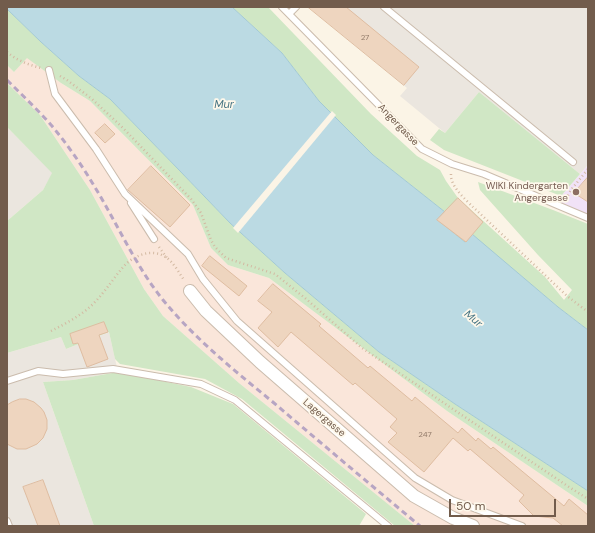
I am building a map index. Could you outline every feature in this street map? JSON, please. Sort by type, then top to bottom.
[{"type":"street","name":"Lagergasse","points":[[190,291],[206,311],[260,362],[316,401],[414,496],[453,518],[473,526]]},
{"type":"lane","name":"Angergasse","points":[[282,7],[422,149],[452,164],[484,174],[588,218]]},
{"type":"lane","points":[[289,14],[296,7]]},
{"type":"lane","points":[[384,7],[573,162]]},
{"type":"lane","points":[[49,70],[55,94],[96,149],[154,239]]},
{"type":"lane","points":[[125,194],[188,254],[203,279],[238,321],[316,401],[415,478],[452,500],[522,526]]},
{"type":"lane","points":[[7,381],[38,371],[63,374],[113,368],[201,384],[235,400],[388,526]]},
{"type":"lane","points":[[7,521],[9,526]]},
{"type":"path","points":[[7,52],[19,60],[32,66],[49,70],[67,80],[92,99],[123,128],[191,199],[202,214],[215,247],[226,258],[275,274],[362,348],[569,487],[588,498]]},
{"type":"path","points":[[452,164],[451,180],[460,194],[567,296],[588,312]]},
{"type":"path","points":[[562,207],[571,190],[588,169]]},
{"type":"path","points":[[471,211],[473,207]]},
{"type":"path","points":[[154,239],[178,271],[190,291]]},
{"type":"path","points":[[51,331],[74,319],[96,301],[126,264],[134,258],[146,253],[154,252],[167,258]]},
{"type":"shaded area","points":[[314,7],[588,7],[588,165],[580,174],[479,92],[445,133],[400,96],[407,88],[312,10]]},
{"type":"shaded area","points":[[27,57],[61,83],[90,101],[193,205],[211,248],[228,265],[269,278],[447,411],[588,506],[588,526],[415,526],[239,383],[163,316],[144,289],[90,190],[40,115],[7,83],[7,65],[14,72]]},
{"type":"shaded area","points":[[7,127],[53,173],[43,190],[7,221]]},
{"type":"shaded area","name":"WIKI Kindergarten Angergasse","points":[[588,165],[588,218],[562,207],[561,196]]},
{"type":"shaded area","points":[[109,332],[118,372],[73,380],[43,382],[94,526],[7,526],[7,353],[61,337],[66,349]]},
{"type":"green space","points":[[232,7],[268,7],[371,114],[417,156],[440,170],[458,198],[545,277],[564,300],[572,290],[538,255],[480,190],[478,182],[588,224],[588,330],[558,307],[445,212],[373,155],[319,101],[282,53]]},
{"type":"green space","points":[[7,9],[79,76],[110,99],[230,223],[285,273],[379,352],[455,404],[588,491],[588,506],[447,411],[269,278],[228,265],[211,248],[193,205],[90,101],[61,83],[27,58],[14,72],[7,65]]},
{"type":"green space","points":[[7,83],[40,115],[90,190],[144,289],[163,316],[239,383],[415,526],[395,526],[242,399],[205,379],[120,364],[115,359],[109,332],[66,349],[61,337],[7,353],[7,221],[43,190],[52,173],[7,127]]},
{"type":"green space","points":[[479,92],[580,174],[561,196],[444,150],[430,140],[439,129],[445,133]]},
{"type":"green space","points":[[118,372],[191,387],[233,404],[366,514],[359,526],[94,526],[43,382],[73,380]]},
{"type":"water","name":"Mur","points":[[7,7],[232,7],[282,53],[319,101],[373,155],[445,212],[438,220],[465,242],[472,234],[558,307],[588,330],[588,491],[455,404],[379,352],[285,273],[230,223],[110,99],[79,76],[41,42],[7,9]]},
{"type":"pier","points":[[332,111],[336,115],[238,233],[233,228]]},
{"type":"building","points":[[308,7],[346,7],[419,67],[404,85]]},
{"type":"building","points":[[105,124],[115,134],[105,143],[95,133]]},
{"type":"building","points":[[151,166],[190,205],[170,227],[128,190]]},
{"type":"building","name":"WIKI Kindergarten Angergasse","points":[[588,177],[588,202],[574,193]]},
{"type":"building","points":[[458,198],[483,222],[466,242],[437,220]]},
{"type":"building","points":[[210,256],[247,286],[239,296],[202,266]]},
{"type":"building","points":[[273,284],[321,324],[319,326],[368,368],[370,366],[412,401],[415,397],[458,433],[462,428],[476,441],[478,438],[491,449],[493,447],[564,506],[569,499],[588,515],[588,526],[563,526],[553,518],[534,516],[519,501],[524,495],[470,449],[468,451],[453,438],[424,472],[388,442],[397,433],[390,427],[397,419],[355,383],[353,385],[291,332],[278,347],[258,328],[272,312],[258,301]]},
{"type":"building","points":[[104,322],[108,332],[99,335],[108,359],[87,367],[78,343],[73,344],[70,334]]},
{"type":"building","points":[[20,399],[26,399],[34,402],[44,412],[47,420],[47,429],[43,438],[37,444],[26,449],[17,449],[7,444],[7,405]]},
{"type":"building","points":[[43,480],[60,526],[38,526],[23,487]]},
{"type":"railway","points":[[7,80],[47,120],[74,154],[102,199],[126,244],[144,273],[153,287],[175,314],[230,367],[420,526]]},
{"type":"place","name":"WIKI Kindergarten Angergasse","points":[[576,192]]}]
